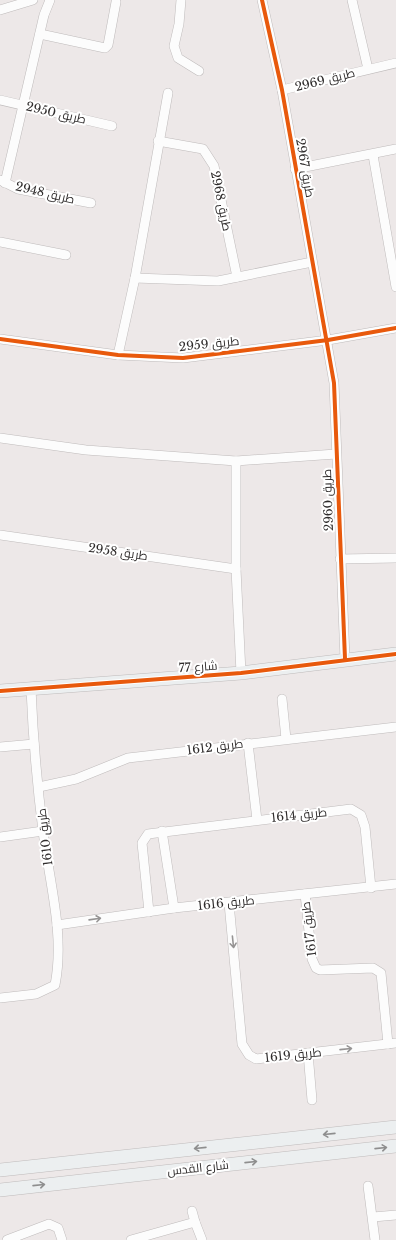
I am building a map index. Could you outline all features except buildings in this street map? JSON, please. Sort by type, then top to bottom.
[{"type":"main road","name":"شارع 77","points":[[0,691],[241,673],[345,659],[396,654]]},
{"type":"main road","name":"شارع القدس","points":[[0,1170],[396,1127]]},
{"type":"main road","name":"شارع القدس","points":[[0,1190],[396,1146]]},
{"type":"street","points":[[0,10],[34,0]]},
{"type":"street","points":[[3,181],[50,0]]},
{"type":"street","points":[[181,0],[179,24],[174,46],[178,58],[199,71]]},
{"type":"street","name":"طريق 2967","points":[[262,0],[282,90],[312,262],[328,340]]},
{"type":"street","name":"طريق 2969","points":[[352,0],[368,69]]},
{"type":"street","points":[[40,34],[105,48],[108,45],[116,2]]},
{"type":"street","name":"طريق 2969","points":[[282,90],[396,63]]},
{"type":"street","points":[[118,355],[135,278],[158,141],[168,92]]},
{"type":"street","name":"طريق 2950","points":[[0,100],[112,126]]},
{"type":"street","name":"طريق 2968","points":[[158,141],[203,149],[214,166],[237,277]]},
{"type":"street","name":"طريق 2967","points":[[295,169],[373,155],[396,149]]},
{"type":"street","points":[[373,155],[396,287]]},
{"type":"street","name":"طريق 2948","points":[[3,181],[23,190],[91,203]]},
{"type":"street","points":[[0,242],[66,255]]},
{"type":"street","points":[[135,278],[218,281],[312,262]]},
{"type":"street","name":"طريق 2959","points":[[0,339],[118,355],[183,358],[328,340],[396,328]]},
{"type":"street","name":"طريق 2960","points":[[328,340],[336,406],[336,454],[345,659]]},
{"type":"street","name":"طريق 2960","points":[[0,438],[86,450],[236,461],[336,454]]},
{"type":"street","points":[[236,461],[236,569],[241,673]]},
{"type":"street","name":"طريق 2958","points":[[0,535],[236,569]]},
{"type":"street","points":[[340,559],[396,558]]},
{"type":"street","name":"طريق 1610","points":[[0,998],[36,994],[55,985],[59,956],[57,925],[43,831],[34,744],[32,689]]},
{"type":"street","points":[[282,699],[286,739]]},
{"type":"street","name":"طريق 1612","points":[[39,787],[76,779],[128,758],[396,727]]},
{"type":"street","points":[[248,743],[257,820]]},
{"type":"street","points":[[0,747],[34,744]]},
{"type":"street","name":"طريق 1614","points":[[149,912],[142,843],[148,834],[162,831],[351,809],[361,815],[365,827],[372,888]]},
{"type":"street","points":[[0,837],[43,831]]},
{"type":"street","points":[[162,831],[174,908]]},
{"type":"street","name":"طريق 1616","points":[[57,925],[174,908],[372,888],[396,884]]},
{"type":"street","name":"طريق 1617","points":[[304,894],[312,960],[316,968],[320,970],[373,968],[381,973],[392,1044]]},
{"type":"street","name":"طريق 1619","points":[[229,903],[242,1044],[245,1050],[256,1058],[392,1044]]},
{"type":"street","points":[[308,1053],[312,1100]]},
{"type":"street","points":[[368,1186],[375,1240]]},
{"type":"street","points":[[192,1211],[202,1240]]},
{"type":"street","points":[[373,1217],[396,1215]]},
{"type":"street","points":[[131,1240],[195,1222]]},
{"type":"street","points":[[7,1240],[50,1224],[58,1228],[62,1240]]},
{"type":"cycle path","points":[[262,0],[282,90],[334,383],[345,659]]},
{"type":"cycle path","points":[[0,339],[118,355],[183,358],[328,340],[396,328]]},
{"type":"cycle path","points":[[0,691],[241,673],[396,654]]}]
